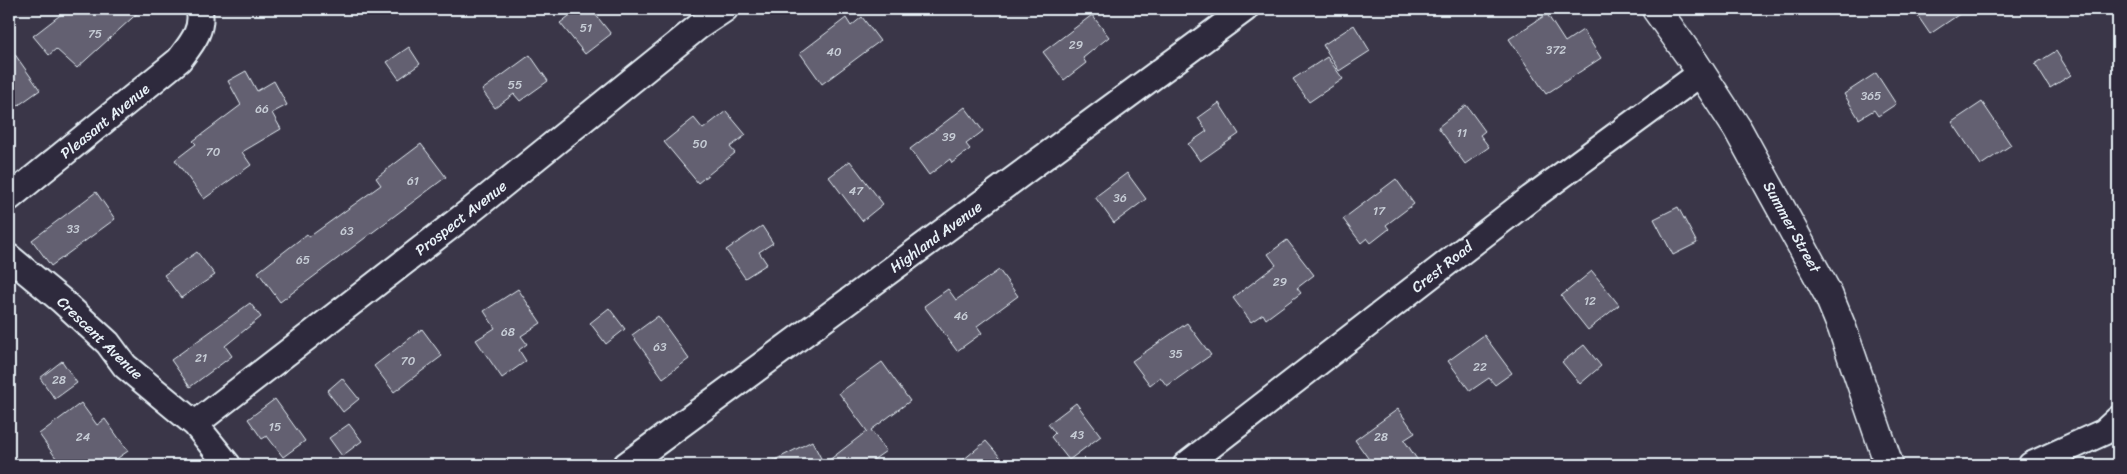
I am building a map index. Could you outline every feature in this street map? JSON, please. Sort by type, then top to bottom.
[{"type":"main road","name":"Summer Street","points":[[1656,9],[1702,73],[1742,136],[1828,294],[1842,328],[1889,465]]},
{"type":"street","name":"Pleasant Avenue","points":[[9,198],[179,60],[196,38],[202,19],[200,9]]},
{"type":"street","name":"Prospect Avenue","points":[[195,424],[474,208],[698,27],[724,9]]},
{"type":"street","name":"Highland Avenue","points":[[626,465],[1245,9]]},
{"type":"street","name":"Crest Road","points":[[1186,465],[1531,198],[1702,73]]},
{"type":"street","name":"Crescent Avenue","points":[[9,257],[61,300],[108,344],[125,366],[195,424],[228,465]]},
{"type":"street","points":[[2031,465],[2104,432],[2118,419]]},
{"type":"building","points":[[68,9],[142,9],[77,68],[56,49],[49,55],[33,36]]},
{"type":"building","points":[[578,9],[591,9],[611,34],[585,54],[560,23]]},
{"type":"building","points":[[1913,9],[1967,9],[1930,34]]},
{"type":"building","points":[[1547,14],[1565,42],[1583,30],[1601,58],[1546,94],[1509,39]]},
{"type":"building","points":[[1092,15],[1109,37],[1083,58],[1086,63],[1064,80],[1043,52]]},
{"type":"building","points":[[862,17],[880,41],[822,84],[800,53],[846,18],[851,26]]},
{"type":"building","points":[[1354,25],[1370,51],[1339,71],[1323,45]]},
{"type":"building","points":[[9,46],[40,90],[9,112]]},
{"type":"building","points":[[409,47],[420,64],[399,79],[387,62]]},
{"type":"building","points":[[2056,51],[2071,75],[2050,88],[2035,64]]},
{"type":"building","points":[[530,55],[548,81],[520,101],[514,94],[495,108],[482,90]]},
{"type":"building","points":[[1327,57],[1343,79],[1309,102],[1293,79]]},
{"type":"building","points":[[246,71],[257,91],[274,81],[287,105],[272,113],[281,129],[242,152],[251,165],[204,199],[175,160],[196,144],[193,141],[241,105],[228,81]]},
{"type":"building","points":[[1876,73],[1896,104],[1878,116],[1874,110],[1859,119],[1844,94]]},
{"type":"building","points":[[1982,102],[2011,145],[1981,165],[1952,122]]},
{"type":"building","points":[[1219,103],[1239,134],[1200,161],[1188,144],[1207,131],[1198,118]]},
{"type":"building","points":[[1466,105],[1485,131],[1480,135],[1489,147],[1465,164],[1438,127]]},
{"type":"building","points":[[965,107],[983,131],[966,144],[970,149],[952,163],[950,159],[929,175],[910,149]]},
{"type":"building","points":[[726,111],[746,135],[730,147],[735,153],[698,183],[664,142],[694,118],[703,129]]},
{"type":"building","points":[[421,144],[446,177],[280,302],[258,272],[307,234],[309,237],[381,185],[376,178]]},
{"type":"building","points":[[850,161],[883,204],[862,221],[829,177]]},
{"type":"building","points":[[1127,173],[1146,199],[1114,223],[1095,197]]},
{"type":"building","points":[[1396,179],[1414,204],[1386,225],[1389,229],[1371,243],[1367,238],[1361,243],[1343,219]]},
{"type":"building","points":[[96,192],[115,219],[51,266],[32,240]]},
{"type":"building","points":[[1678,207],[1697,243],[1673,255],[1654,219]]},
{"type":"building","points":[[762,226],[773,243],[759,252],[767,264],[745,278],[726,250]]},
{"type":"building","points":[[1287,240],[1314,275],[1297,288],[1301,293],[1266,319],[1263,314],[1251,322],[1233,298],[1276,265],[1268,254]]},
{"type":"building","points":[[197,252],[215,275],[181,298],[164,275]]},
{"type":"building","points":[[999,270],[1018,296],[977,326],[982,333],[957,351],[924,306],[948,289],[956,300]]},
{"type":"building","points":[[1592,271],[1619,305],[1588,330],[1561,296]]},
{"type":"building","points":[[518,289],[541,323],[521,336],[527,344],[519,350],[526,361],[502,378],[476,340],[495,328],[484,311]]},
{"type":"building","points":[[250,303],[261,317],[225,346],[232,356],[190,387],[171,360]]},
{"type":"building","points":[[609,308],[625,329],[606,344],[590,323]]},
{"type":"building","points":[[658,316],[689,359],[663,378],[632,335]]},
{"type":"building","points":[[1187,323],[1211,355],[1167,386],[1160,377],[1150,385],[1132,361]]},
{"type":"building","points":[[422,329],[442,356],[394,392],[374,366]]},
{"type":"building","points":[[1484,335],[1512,373],[1495,385],[1489,378],[1470,391],[1448,361]]},
{"type":"building","points":[[1584,345],[1601,366],[1580,384],[1562,362]]},
{"type":"building","points":[[62,361],[77,383],[55,399],[40,378]]},
{"type":"building","points":[[882,362],[910,401],[871,430],[886,451],[866,465],[765,465],[812,441],[824,464],[867,431],[839,393]]},
{"type":"building","points":[[342,378],[359,399],[343,412],[327,391]]},
{"type":"building","points":[[275,399],[305,441],[283,457],[267,436],[262,439],[248,419]]},
{"type":"building","points":[[81,403],[97,425],[105,419],[128,451],[108,465],[61,465],[39,434]]},
{"type":"building","points":[[1076,403],[1101,436],[1069,460],[1051,437],[1055,433],[1048,424]]},
{"type":"building","points":[[1398,409],[1415,433],[1404,440],[1421,465],[1373,465],[1355,440]]},
{"type":"building","points":[[349,424],[362,441],[342,456],[329,438]]},
{"type":"building","points":[[986,441],[1007,465],[957,465]]}]
